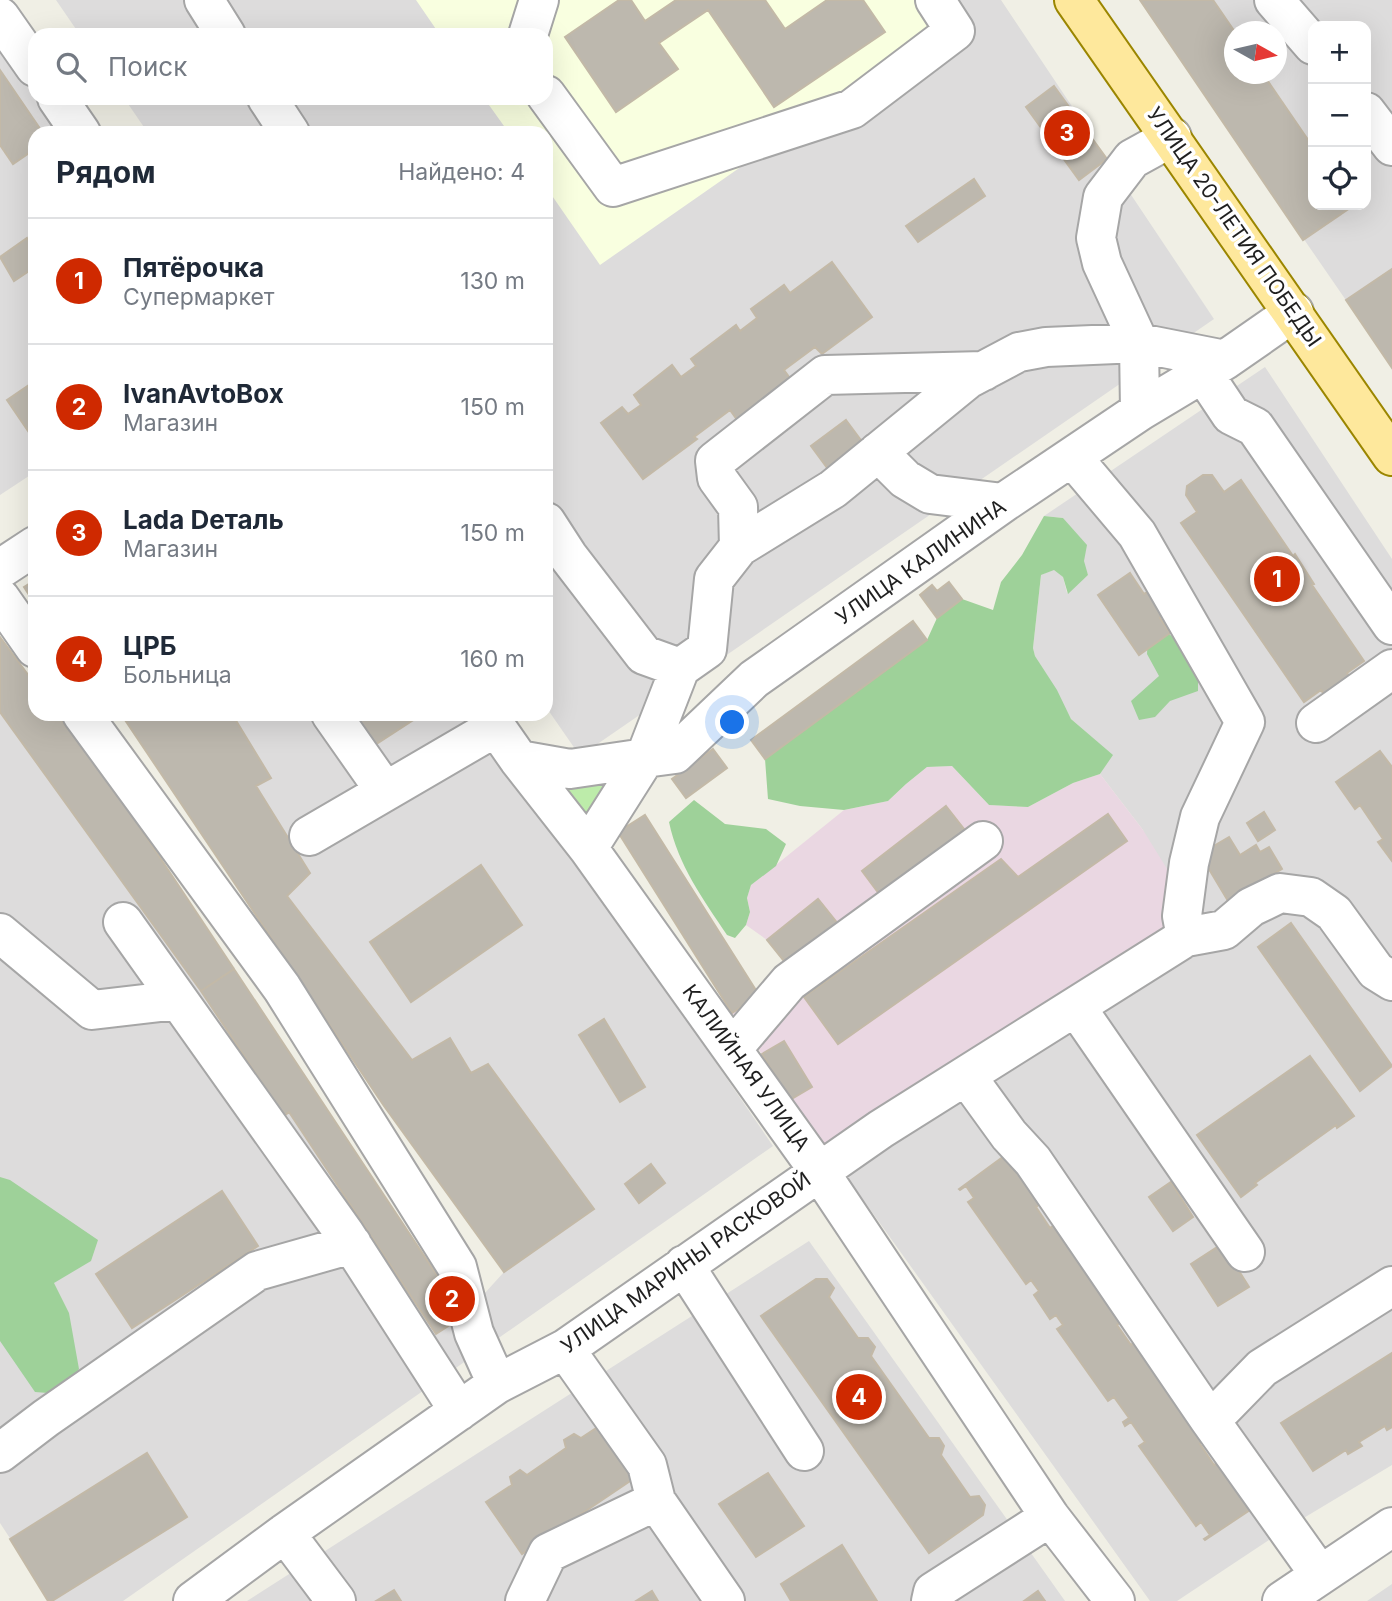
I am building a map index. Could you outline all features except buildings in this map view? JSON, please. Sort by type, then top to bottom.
[{"type":"main road","name":"УЛИЦА 20-ЛЕТИЯ ПОБЕДЫ","points":[[1074,0],[1392,456]]},
{"type":"street","points":[[204,0],[222,28]]},
{"type":"street","points":[[530,28],[540,0]]},
{"type":"street","points":[[553,105],[613,187],[852,109],[956,31],[935,0]]},
{"type":"street","points":[[1274,0],[1308,39]]},
{"type":"street","points":[[0,17],[28,57]]},
{"type":"street","points":[[62,105],[76,126]]},
{"type":"street","points":[[272,105],[285,126]]},
{"type":"street","points":[[1371,119],[1392,146]]},
{"type":"street","points":[[1140,411],[1139,343],[1102,263],[1096,238],[1103,197],[1132,159],[1172,137]]},
{"type":"street","name":"УЛИЦА КАЛИНИНА","points":[[519,760],[570,769],[675,754],[754,679],[1003,503],[1140,411],[1214,367],[1294,313]]},
{"type":"street","points":[[588,848],[645,758],[694,659],[714,579],[739,547],[833,489],[968,379],[1019,352],[1046,346],[1139,343],[1214,367],[1231,415],[1255,427],[1392,625]]},
{"type":"street","points":[[739,547],[738,507],[717,478],[715,461],[825,375],[984,371]]},
{"type":"street","points":[[878,452],[905,479],[930,494],[1003,503]]},
{"type":"street","points":[[1072,457],[1137,534],[1245,722],[1200,817],[1189,863],[1182,916],[1186,937],[1224,930],[1251,907],[1280,893],[1311,897],[1334,913],[1376,971],[1392,981]]},
{"type":"street","points":[[553,533],[644,655],[694,659],[754,679]]},
{"type":"street","points":[[0,569],[28,551]]},
{"type":"street","points":[[0,598],[28,638]]},
{"type":"street","points":[[1316,723],[1392,669]]},
{"type":"street","points":[[87,721],[282,988],[457,1267],[474,1334],[497,1384]]},
{"type":"street","points":[[336,721],[385,791]]},
{"type":"street","points":[[309,836],[385,791],[490,721]]},
{"type":"street","name":"КАЛИЙНАЯ УЛИЦА","points":[[493,721],[519,760],[588,848],[819,1171],[1050,1517],[1115,1601]]},
{"type":"street","points":[[732,1049],[789,982],[983,841]]},
{"type":"street","points":[[123,922],[352,1244],[459,1411]]},
{"type":"street","points":[[0,933],[92,1010],[178,1000]]},
{"type":"street","name":"УЛИЦА МАРИНЫ РАСКОВОЙ","points":[[194,1601],[285,1533],[497,1384],[565,1349],[881,1129],[1186,937]]},
{"type":"street","points":[[1076,1007],[1245,1252]]},
{"type":"street","points":[[967,1077],[1009,1135],[1033,1161],[1209,1419],[1297,1593],[1392,1527]]},
{"type":"street","points":[[0,1453],[257,1271],[352,1244]]},
{"type":"street","points":[[684,1265],[804,1451]]},
{"type":"street","points":[[1209,1419],[1262,1368],[1392,1286]]},
{"type":"street","points":[[565,1349],[647,1465],[656,1501],[724,1601]]},
{"type":"street","points":[[525,1601],[548,1553],[656,1501]]},
{"type":"street","points":[[931,1601],[933,1591],[1050,1517]]},
{"type":"street","points":[[285,1533],[336,1601]]},
{"type":"shaded area","points":[[56,0],[1001,0],[1214,319],[580,756],[553,717],[553,126],[143,126],[129,105],[553,105],[553,28],[75,28]]},
{"type":"shaded area","points":[[416,0],[916,0],[937,30],[600,265],[553,197],[553,126],[504,126],[489,105],[553,105],[553,28],[435,28]]},
{"type":"shaded area","points":[[1139,0],[1392,0],[1392,367]]},
{"type":"shaded area","points":[[0,35],[28,77],[28,105],[48,105],[61,126],[28,126],[28,477],[0,495]]},
{"type":"shaded area","points":[[1265,367],[1392,559],[1392,1465],[1287,1528],[1177,1601],[1150,1601],[824,1145],[1164,927],[1143,830],[1100,774],[1112,755],[1071,719],[1035,656],[1033,648],[1041,575],[1054,569],[1063,577],[1067,593],[1088,575],[1063,518],[1044,516]]},
{"type":"shaded area","points":[[0,712],[201,991],[284,1115],[289,1112],[436,1334],[464,1316],[504,1272],[593,1209],[471,1073],[412,1060],[287,896],[256,786],[271,778],[236,721],[482,721],[773,1146],[123,1601],[51,1601],[0,1523]]},
{"type":"shaded area","points":[[952,766],[989,805],[1028,807],[1073,783],[1100,774],[1143,830],[1172,877],[1164,927],[824,1145],[790,1100],[762,1054],[732,1013],[759,995],[788,966],[767,940],[746,925],[750,912],[747,898],[751,885],[844,810],[888,801],[927,767]]},
{"type":"shaded area","points":[[809,1241],[1065,1601],[247,1601]]},
{"type":"shaded area","points":[[1392,1584],[1392,1601],[1367,1601]]},
{"type":"green space","points":[[1044,516],[1063,518],[1087,545],[1084,561],[1088,575],[1068,594],[1063,577],[1054,570],[1041,575],[1033,648],[1071,719],[1113,755],[1100,774],[1073,783],[1028,807],[989,805],[952,766],[927,767],[888,801],[844,810],[800,806],[768,799],[765,759],[927,640],[937,618],[962,599],[993,610],[1001,582],[1022,555]]},
{"type":"green space","points":[[1167,632],[1198,660],[1198,691],[1170,701],[1155,717],[1139,720],[1131,701],[1159,676],[1147,654],[1148,634]]},
{"type":"green space","points":[[616,771],[595,813],[580,815],[544,772]]},
{"type":"green space","points":[[694,800],[725,824],[766,829],[786,844],[776,866],[751,885],[747,898],[750,912],[746,925],[735,938],[727,935],[700,895],[673,838],[669,822]]},
{"type":"green space","points":[[0,1177],[10,1180],[98,1240],[91,1261],[54,1283],[69,1313],[79,1369],[61,1394],[35,1392],[0,1341]]},
{"type":"place","name":"Lada Dеталь","points":[[1067,133]]},
{"type":"place","name":"Пятёрочка","points":[[1277,579]]},
{"type":"place","name":"IvanAvtoBox","points":[[452,1299]]},
{"type":"place","name":"ЦРБ","points":[[859,1397]]}]
